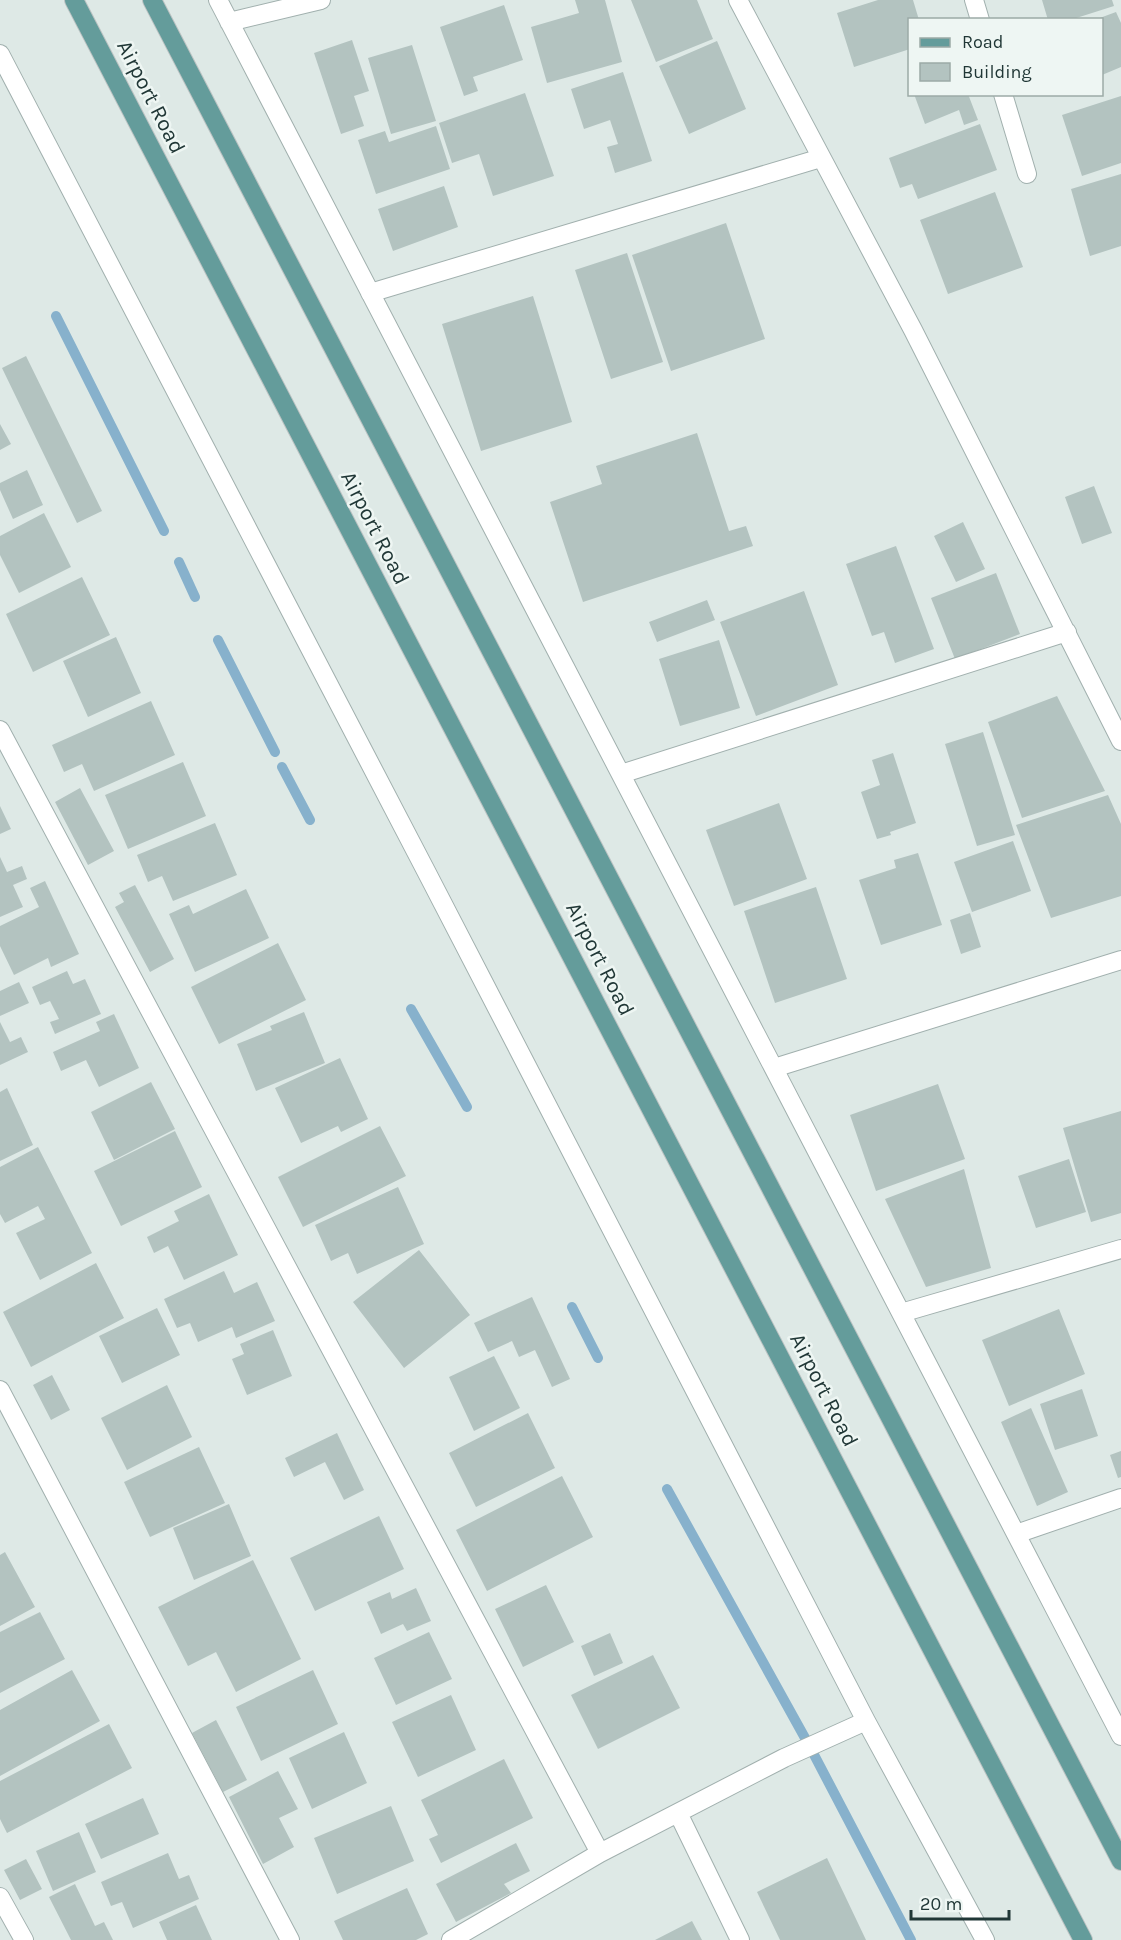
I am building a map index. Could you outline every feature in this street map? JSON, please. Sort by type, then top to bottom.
[{"type":"main road","name":"Airport Road","points":[[74,0],[1083,1940]]},
{"type":"main road","name":"Airport Road","points":[[152,0],[1121,1861]]},
{"type":"street","points":[[218,0],[1121,1737]]},
{"type":"street","points":[[229,22],[321,0]]},
{"type":"street","points":[[738,0],[918,341],[1121,741]]},
{"type":"street","points":[[974,0],[979,18]]},
{"type":"street","points":[[0,54],[432,881],[866,1721],[985,1940]]},
{"type":"street","points":[[1004,96],[1027,174]]},
{"type":"street","points":[[370,293],[821,158]]},
{"type":"street","points":[[621,774],[1067,632]]},
{"type":"street","points":[[0,730],[600,1853]]},
{"type":"street","points":[[774,1068],[1121,960]]},
{"type":"street","points":[[901,1313],[1121,1249]]},
{"type":"street","points":[[0,1390],[290,1940]]},
{"type":"street","points":[[1016,1534],[1121,1498]]},
{"type":"street","points":[[451,1940],[600,1853],[784,1758],[866,1721]]},
{"type":"street","points":[[678,1813],[740,1940]]},
{"type":"street","points":[[0,1897],[24,1940]]},
{"type":"building","points":[[575,0],[605,0],[622,62],[547,83],[531,27],[579,13]]},
{"type":"building","points":[[631,0],[697,0],[713,39],[656,62]]},
{"type":"building","points":[[878,0],[913,0],[918,18],[908,18],[908,50],[854,67],[837,13]]},
{"type":"building","points":[[1042,0],[1112,0],[1114,6],[1076,18],[1047,18]]},
{"type":"building","points":[[504,5],[523,60],[473,77],[478,91],[464,96],[440,27]]},
{"type":"building","points":[[1116,12],[1121,23],[1121,67],[1103,75],[1103,18],[1100,18]]},
{"type":"building","points":[[352,40],[369,91],[354,96],[364,126],[341,134],[314,53]]},
{"type":"building","points":[[717,41],[746,109],[689,134],[659,66]]},
{"type":"building","points":[[412,45],[436,121],[391,134],[368,58]]},
{"type":"building","points":[[623,72],[652,161],[615,173],[607,147],[618,144],[610,120],[584,129],[571,89]]},
{"type":"building","points":[[525,93],[554,176],[493,196],[479,154],[452,163],[439,123]]},
{"type":"building","points":[[915,96],[969,96],[978,120],[964,125],[959,110],[925,124]]},
{"type":"building","points":[[1121,96],[1121,163],[1082,176],[1062,115]]},
{"type":"building","points":[[980,124],[997,170],[918,199],[912,184],[900,188],[889,158]]},
{"type":"building","points":[[436,126],[450,169],[376,194],[358,140],[385,131],[389,142]]},
{"type":"building","points":[[1121,174],[1121,246],[1090,256],[1071,189]]},
{"type":"building","points":[[444,186],[458,227],[393,251],[378,209]]},
{"type":"building","points":[[995,192],[1023,267],[948,294],[920,220]]},
{"type":"building","points":[[726,223],[765,339],[671,371],[632,255]]},
{"type":"building","points":[[627,253],[663,362],[611,379],[575,270]]},
{"type":"building","points":[[533,296],[572,422],[481,451],[442,324]]},
{"type":"building","points":[[26,356],[102,511],[77,523],[2,368]]},
{"type":"building","points":[[0,424],[11,444],[0,450]]},
{"type":"building","points":[[697,433],[729,531],[746,526],[753,546],[583,602],[550,502],[602,484],[596,466]]},
{"type":"building","points":[[27,470],[43,505],[13,519],[0,490],[0,483]]},
{"type":"building","points":[[1094,486],[1112,533],[1082,544],[1065,497]]},
{"type":"building","points":[[44,513],[71,567],[19,593],[0,555],[0,536]]},
{"type":"building","points":[[963,522],[985,569],[956,582],[934,536]]},
{"type":"building","points":[[896,546],[934,649],[895,663],[884,632],[872,636],[846,564]]},
{"type":"building","points":[[996,573],[1020,634],[955,659],[931,598]]},
{"type":"building","points":[[82,577],[110,635],[33,672],[6,614]]},
{"type":"building","points":[[804,591],[838,685],[756,716],[720,622]]},
{"type":"building","points":[[707,600],[715,620],[657,642],[649,622]]},
{"type":"building","points":[[116,637],[141,693],[88,717],[63,661]]},
{"type":"building","points":[[719,640],[740,708],[680,726],[659,659]]},
{"type":"building","points":[[1057,696],[1105,791],[1022,818],[988,722]]},
{"type":"building","points":[[151,701],[175,755],[94,791],[82,764],[64,772],[52,745]]},
{"type":"building","points":[[983,732],[1015,835],[977,846],[945,744]]},
{"type":"building","points":[[893,753],[916,823],[877,839],[861,792],[880,785],[872,760]]},
{"type":"building","points":[[183,762],[206,816],[128,849],[105,795]]},
{"type":"building","points":[[80,788],[114,851],[88,865],[55,802]]},
{"type":"building","points":[[1108,795],[1121,824],[1121,896],[1051,918],[1016,825]]},
{"type":"building","points":[[779,803],[807,879],[734,906],[706,830]]},
{"type":"building","points":[[0,806],[11,829],[0,834]]},
{"type":"building","points":[[215,823],[237,875],[173,901],[162,876],[148,882],[137,855]]},
{"type":"building","points":[[1013,841],[1031,891],[972,912],[954,862]]},
{"type":"building","points":[[918,853],[942,925],[881,945],[859,880],[896,868],[894,860]]},
{"type":"building","points":[[0,857],[7,872],[22,866],[27,879],[13,885],[23,907],[0,917]]},
{"type":"building","points":[[45,881],[79,954],[51,967],[48,958],[14,975],[0,946],[0,926],[39,907],[30,888]]},
{"type":"building","points":[[135,885],[174,959],[150,972],[115,907],[124,902],[119,893]]},
{"type":"building","points":[[816,887],[847,979],[775,1003],[744,911]]},
{"type":"building","points":[[246,889],[269,938],[195,972],[169,914],[189,905],[193,914]]},
{"type":"building","points":[[970,913],[981,947],[961,954],[950,920]]},
{"type":"building","points":[[278,943],[306,1000],[219,1044],[191,987]]},
{"type":"building","points":[[67,971],[73,984],[85,979],[101,1014],[55,1034],[50,1022],[59,1019],[50,1001],[40,1005],[32,987]]},
{"type":"building","points":[[19,982],[29,1003],[0,1016],[0,991]]},
{"type":"building","points":[[304,1012],[325,1063],[256,1091],[237,1044],[272,1030],[270,1026]]},
{"type":"building","points":[[114,1014],[139,1068],[99,1087],[86,1060],[61,1071],[53,1052],[100,1031],[96,1022]]},
{"type":"building","points":[[0,1022],[10,1042],[21,1037],[28,1052],[0,1065]]},
{"type":"building","points":[[340,1058],[368,1119],[341,1132],[338,1126],[301,1143],[275,1088]]},
{"type":"building","points":[[151,1082],[175,1129],[114,1160],[91,1112]]},
{"type":"building","points":[[938,1084],[965,1159],[876,1191],[850,1115]]},
{"type":"building","points":[[7,1088],[33,1145],[0,1161],[0,1092]]},
{"type":"building","points":[[1121,1111],[1121,1213],[1091,1222],[1063,1128]]},
{"type":"building","points":[[380,1126],[406,1176],[303,1227],[278,1177]]},
{"type":"building","points":[[175,1131],[202,1187],[121,1226],[94,1171]]},
{"type":"building","points":[[38,1147],[92,1253],[40,1280],[16,1233],[45,1219],[38,1206],[5,1223],[0,1214],[0,1167]]},
{"type":"building","points":[[1069,1159],[1086,1212],[1036,1228],[1018,1176]]},
{"type":"building","points":[[964,1169],[991,1268],[926,1287],[885,1199]]},
{"type":"building","points":[[398,1187],[424,1244],[357,1274],[348,1253],[331,1261],[315,1225]]},
{"type":"building","points":[[209,1194],[238,1255],[184,1280],[168,1246],[154,1253],[147,1237],[179,1221],[174,1211]]},
{"type":"building","points":[[419,1250],[470,1315],[404,1368],[353,1302]]},
{"type":"building","points":[[96,1263],[124,1318],[31,1367],[3,1312]]},
{"type":"building","points":[[224,1271],[234,1293],[257,1282],[275,1321],[236,1338],[232,1327],[198,1342],[190,1323],[177,1328],[164,1299]]},
{"type":"building","points":[[532,1297],[570,1379],[552,1387],[535,1350],[519,1357],[512,1341],[488,1352],[474,1323]]},
{"type":"building","points":[[157,1308],[180,1355],[122,1383],[99,1336]]},
{"type":"building","points":[[1059,1309],[1085,1374],[1009,1406],[982,1340]]},
{"type":"building","points":[[273,1330],[292,1376],[247,1395],[232,1359],[244,1354],[240,1344]]},
{"type":"building","points":[[494,1356],[520,1408],[474,1431],[449,1377]]},
{"type":"building","points":[[52,1375],[70,1410],[51,1420],[33,1385]]},
{"type":"building","points":[[167,1385],[192,1437],[127,1470],[101,1418]]},
{"type":"building","points":[[1082,1389],[1098,1436],[1055,1450],[1040,1404]]},
{"type":"building","points":[[1031,1408],[1068,1492],[1037,1506],[1001,1422]]},
{"type":"building","points":[[528,1413],[555,1468],[476,1507],[449,1453]]},
{"type":"building","points":[[337,1433],[364,1490],[344,1500],[325,1462],[294,1477],[285,1458]]},
{"type":"building","points":[[199,1447],[225,1503],[150,1537],[124,1482]]},
{"type":"building","points":[[1121,1451],[1121,1477],[1118,1478],[1110,1455]]},
{"type":"building","points":[[562,1476],[593,1537],[487,1591],[456,1530]]},
{"type":"building","points":[[229,1504],[251,1556],[194,1580],[173,1528]]},
{"type":"building","points":[[379,1516],[404,1569],[315,1611],[290,1558]]},
{"type":"building","points":[[5,1552],[35,1607],[0,1626],[0,1555]]},
{"type":"building","points":[[253,1560],[301,1659],[236,1692],[216,1652],[188,1666],[158,1607]]},
{"type":"building","points":[[546,1585],[574,1642],[523,1667],[495,1609]]},
{"type":"building","points":[[416,1588],[431,1621],[407,1631],[403,1624],[381,1634],[367,1602],[390,1592],[392,1599]]},
{"type":"building","points":[[40,1612],[65,1659],[0,1693],[0,1632]]},
{"type":"building","points":[[429,1632],[452,1679],[396,1705],[374,1658]]},
{"type":"building","points":[[610,1633],[623,1663],[594,1676],[581,1646]]},
{"type":"building","points":[[653,1655],[680,1708],[598,1749],[571,1695]]},
{"type":"building","points":[[72,1670],[100,1721],[0,1776],[0,1710]]},
{"type":"building","points":[[313,1670],[338,1724],[261,1761],[236,1707]]},
{"type":"building","points":[[451,1695],[476,1750],[418,1777],[392,1722]]},
{"type":"building","points":[[216,1720],[247,1780],[223,1792],[192,1733]]},
{"type":"building","points":[[109,1724],[132,1768],[7,1833],[0,1819],[0,1781]]},
{"type":"building","points":[[344,1732],[367,1783],[312,1809],[289,1758]]},
{"type":"building","points":[[504,1759],[533,1818],[441,1863],[429,1839],[438,1835],[421,1800]]},
{"type":"building","points":[[278,1771],[298,1809],[279,1818],[294,1847],[263,1864],[229,1797]]},
{"type":"building","points":[[143,1798],[159,1834],[101,1859],[85,1824]]},
{"type":"building","points":[[391,1806],[414,1861],[337,1894],[314,1838]]},
{"type":"building","points":[[79,1832],[96,1872],[53,1891],[36,1851]]},
{"type":"building","points":[[516,1843],[530,1871],[504,1884],[511,1893],[456,1922],[436,1884]]},
{"type":"building","points":[[168,1853],[179,1879],[189,1875],[199,1899],[133,1928],[122,1902],[111,1906],[101,1882]]},
{"type":"building","points":[[827,1858],[866,1940],[780,1940],[757,1892]]},
{"type":"building","points":[[26,1859],[42,1889],[20,1900],[4,1870]]},
{"type":"building","points":[[75,1884],[95,1926],[104,1922],[113,1940],[71,1940],[49,1897]]},
{"type":"building","points":[[407,1888],[428,1934],[416,1940],[343,1940],[334,1921]]},
{"type":"building","points":[[196,1905],[212,1940],[167,1940],[159,1922]]},
{"type":"building","points":[[692,1921],[702,1940],[655,1940]]},
{"type":"waterway","points":[[56,316],[164,531]]},
{"type":"waterway","points":[[179,562],[195,597]]},
{"type":"waterway","points":[[218,640],[275,752]]},
{"type":"waterway","points":[[282,767],[310,820]]},
{"type":"waterway","points":[[411,1009],[467,1107]]},
{"type":"waterway","points":[[572,1307],[598,1358]]},
{"type":"waterway","points":[[667,1489],[810,1747],[911,1940]]}]
